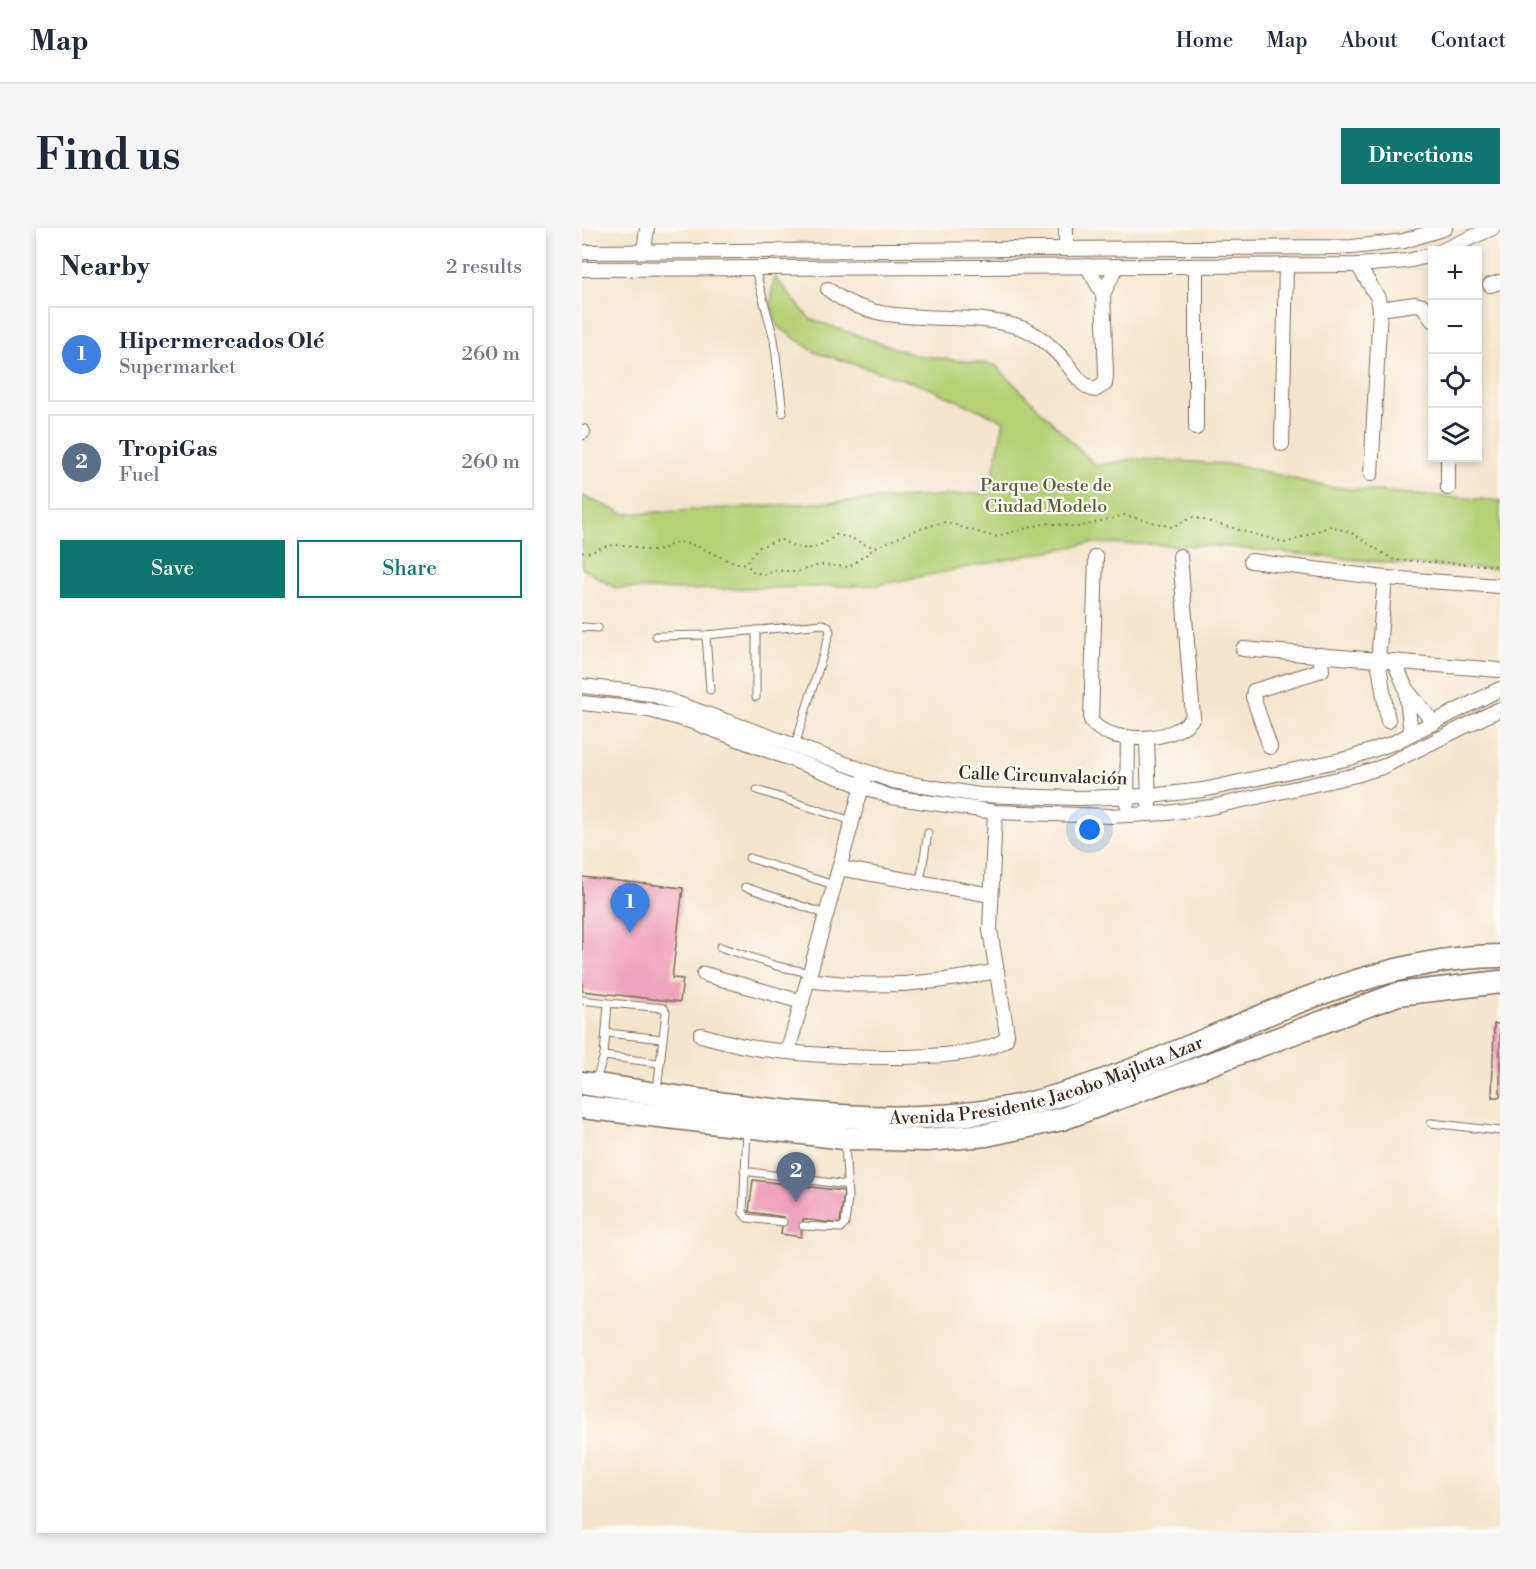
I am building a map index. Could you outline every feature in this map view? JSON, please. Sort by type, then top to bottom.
[{"type":"main road","name":"Avenida Presidente Jacobo Majluta Azar","points":[[588,1083],[836,1114],[931,1116],[989,1112],[1036,1101],[1129,1071],[1376,975],[1451,959],[1500,956]]},
{"type":"main road","name":"Avenida Presidente Jacobo Majluta Azar","points":[[582,1107],[845,1138],[927,1140],[986,1135],[1034,1126],[1072,1115],[1398,994],[1500,982]]},
{"type":"street","points":[[644,251],[647,228]]},
{"type":"street","points":[[1066,228],[1066,249]]},
{"type":"street","points":[[582,252],[1352,247],[1404,241],[1445,228]]},
{"type":"street","points":[[1452,246],[1493,228]]},
{"type":"street","points":[[828,289],[847,302],[870,309],[913,317],[1013,325],[1032,332],[1063,360],[1086,388],[1095,390],[1105,384],[1106,375],[1103,294],[1110,266],[1103,250]]},
{"type":"street","points":[[582,269],[1358,265],[1407,261],[1428,256]]},
{"type":"street","points":[[1282,444],[1286,265]]},
{"type":"street","points":[[1358,265],[1378,298],[1380,309],[1371,474]]},
{"type":"street","points":[[1088,266],[1103,294]]},
{"type":"street","points":[[1196,266],[1196,428]]},
{"type":"street","points":[[1380,309],[1415,304],[1423,306],[1428,314]]},
{"type":"street","points":[[1448,462],[1448,488]]},
{"type":"street","points":[[1096,557],[1091,720],[1101,731],[1128,737],[1147,738],[1175,731],[1193,717],[1180,555]]},
{"type":"street","points":[[1251,561],[1385,578],[1500,586]]},
{"type":"street","points":[[1385,578],[1378,660],[1388,721]]},
{"type":"street","points":[[1243,649],[1499,670]]},
{"type":"street","points":[[1270,747],[1253,697],[1254,691],[1322,670],[1320,655]]},
{"type":"street","points":[[1394,661],[1406,689],[1434,723]]},
{"type":"street","name":"Calle Circunvalación","points":[[582,686],[651,694],[866,771],[922,787],[980,795],[1127,796],[1149,796],[1257,780],[1350,758],[1411,734],[1500,689]]},
{"type":"street","points":[[1406,689],[1411,734]]},
{"type":"street","name":"Calle Circunvalación","points":[[582,703],[649,710],[690,721],[891,797],[995,812],[1127,815],[1149,815],[1211,807],[1376,769],[1500,709]]},
{"type":"street","points":[[1127,815],[1128,737]]},
{"type":"street","points":[[1147,738],[1149,815]]},
{"type":"street","points":[[788,1051],[866,771]]},
{"type":"street","points":[[701,1035],[758,1049],[868,1058],[913,1057],[963,1052],[1001,1044],[1006,1040],[1007,1034],[990,930],[995,812]]},
{"type":"street","points":[[839,868],[991,895]]},
{"type":"street","points":[[809,976],[852,986],[901,986],[951,981],[997,972]]},
{"type":"street","points":[[704,974],[802,1002]]},
{"type":"lane","points":[[755,269],[774,339],[783,413]]},
{"type":"lane","points":[[656,636],[706,635],[823,624],[828,626],[830,632],[795,745]]},
{"type":"lane","points":[[582,627],[598,628]]},
{"type":"lane","points":[[756,630],[756,697]]},
{"type":"lane","points":[[706,635],[710,690]]},
{"type":"lane","points":[[757,790],[852,821]]},
{"type":"lane","points":[[920,882],[928,833]]},
{"type":"lane","points":[[749,858],[834,885]]},
{"type":"lane","points":[[745,887],[826,914]]},
{"type":"lane","points":[[720,947],[809,976]]},
{"type":"lane","points":[[582,1000],[664,1008],[666,1012],[658,1063],[657,1093]]},
{"type":"lane","points":[[588,1083],[604,1056],[608,1003]]},
{"type":"lane","points":[[607,1033],[663,1039]]},
{"type":"lane","points":[[604,1056],[658,1063]]},
{"type":"lane","points":[[1431,1123],[1500,1131]]},
{"type":"lane","points":[[747,1128],[743,1213],[747,1218],[783,1222]]},
{"type":"lane","points":[[803,1226],[841,1228],[845,1224],[847,1185],[845,1138]]},
{"type":"lane","points":[[744,1171],[847,1185]]},
{"type":"path","points":[[747,563],[751,571],[764,575],[776,570],[795,572],[820,565],[849,567],[876,547],[916,530],[945,522],[994,537],[1047,523],[1079,527],[1124,515],[1172,528],[1193,517],[1286,543],[1331,526],[1352,532],[1394,560],[1500,566]]},
{"type":"path","points":[[582,552],[588,554],[607,546],[633,544],[656,551],[677,543],[712,551],[739,565],[747,563],[757,548],[780,539],[792,547],[808,550],[822,546],[836,535],[850,536],[866,545],[876,547]]},
{"type":"green space","name":"Parque Oeste de Ciudad Modelo","points":[[774,276],[810,319],[915,355],[995,365],[1096,466],[1132,459],[1234,464],[1327,487],[1500,501],[1500,569],[1412,565],[1217,546],[1090,543],[878,585],[682,590],[616,588],[582,568],[582,496],[625,514],[989,493],[1004,421],[924,386],[815,352],[777,326],[771,303]]},
{"type":"building","points":[[582,877],[683,888],[672,978],[683,979],[680,1002],[582,991]]},
{"type":"building","points":[[1494,1024],[1500,1024],[1500,1097],[1492,1097]]},
{"type":"building","points":[[753,1180],[844,1191],[840,1224],[803,1219],[801,1237],[781,1234],[783,1217],[749,1212]]},
{"type":"place","name":"Hipermercados Olé","points":[[630,933]]},
{"type":"place","name":"TropiGas","points":[[796,1202]]}]
